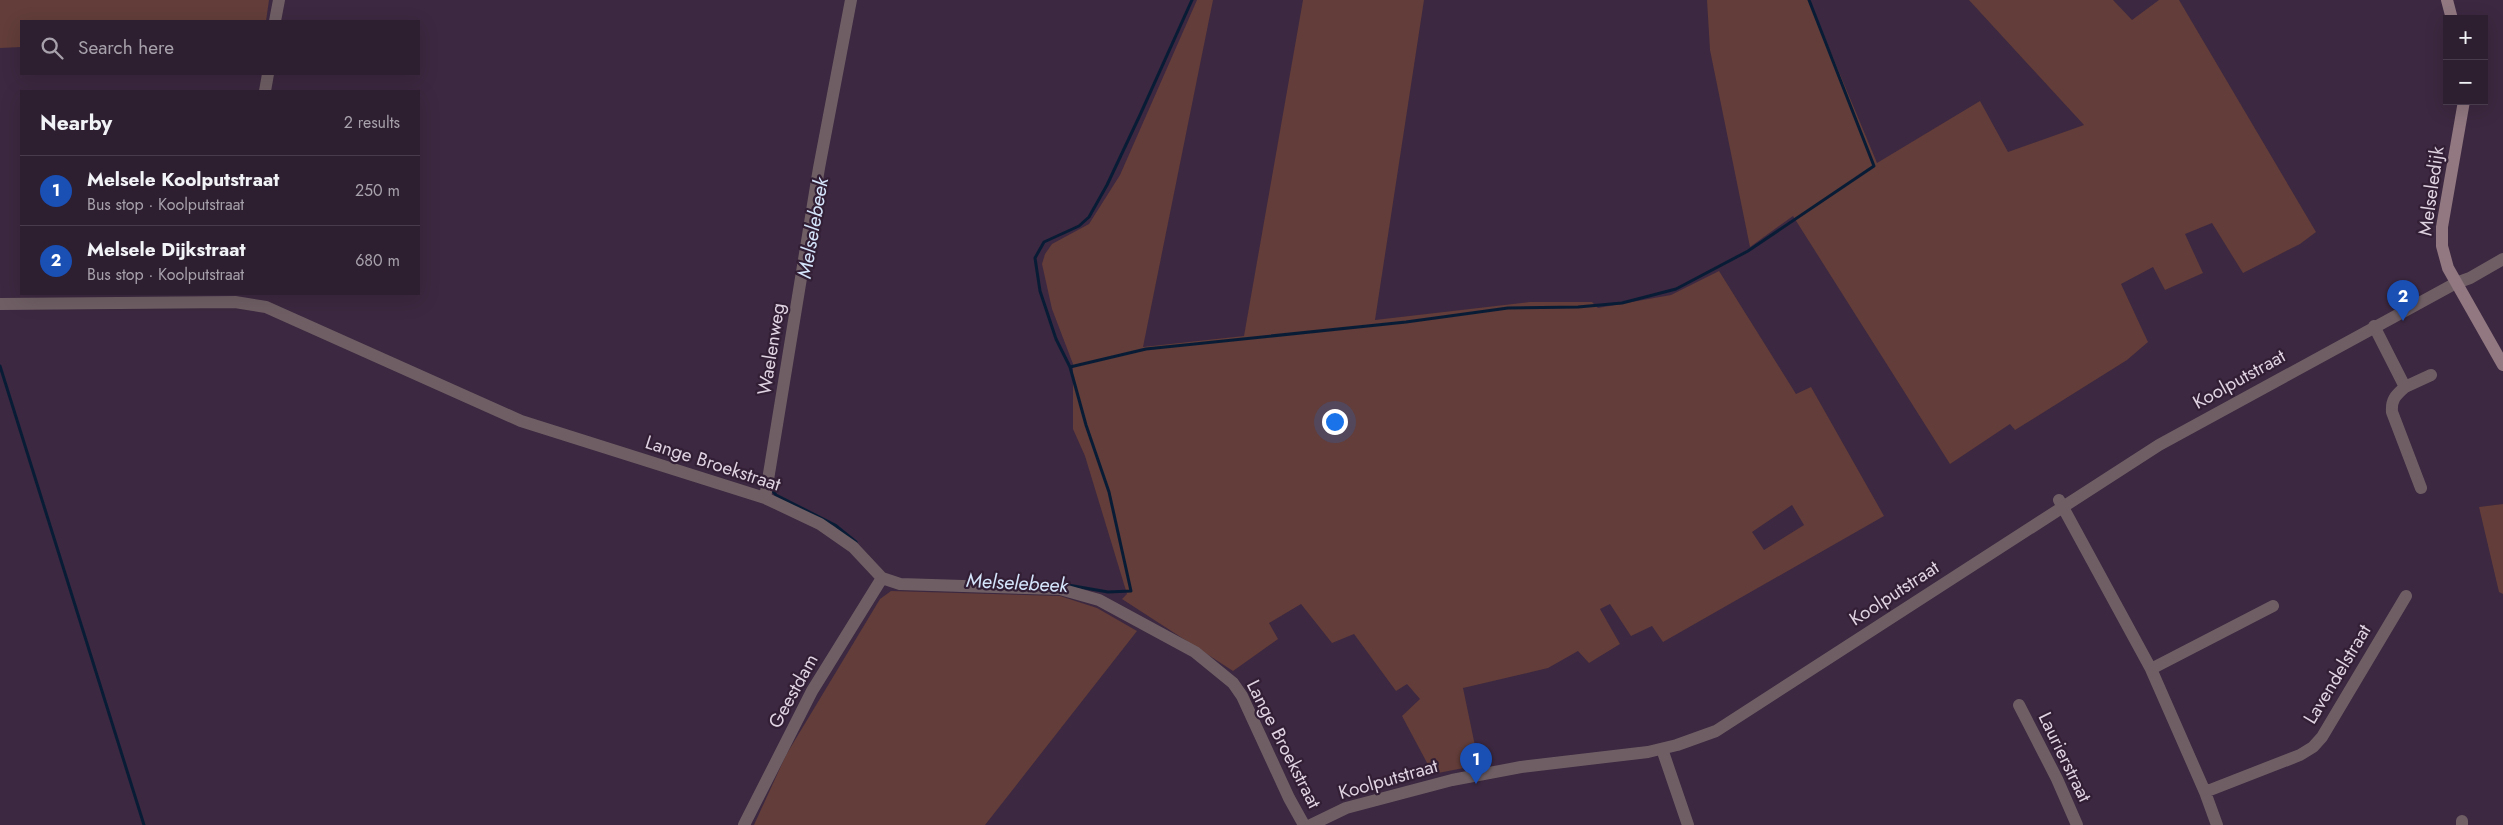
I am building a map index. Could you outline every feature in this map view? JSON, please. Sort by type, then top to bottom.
[{"type":"main road","points":[[2447,0],[2451,15]]},
{"type":"main road","name":"Melseledijk","points":[[2463,105],[2442,227],[2442,246],[2445,262],[2503,365]]},
{"type":"street","points":[[276,20],[279,0]]},
{"type":"street","name":"Waelenweg","points":[[765,498],[819,168],[852,0]]},
{"type":"street","points":[[265,90],[268,75]]},
{"type":"street","name":"Koolputstraat","points":[[1312,825],[1346,808],[1452,780],[1521,767],[1662,750],[1716,730],[2060,503],[2159,445],[2374,326],[2456,283],[2470,278],[2503,259]]},
{"type":"street","name":"Lange Broekstraat","points":[[0,304],[235,298],[266,307],[521,422],[765,498],[820,524],[853,547],[882,578],[900,584],[1060,589],[1099,600],[1195,652],[1233,683],[1242,696],[1289,798],[1304,825]]},
{"type":"street","points":[[2374,326],[2405,387]]},
{"type":"street","points":[[2421,488],[2392,412],[2392,404],[2395,396],[2405,387],[2431,375]]},
{"type":"street","points":[[2060,503],[2151,669],[2205,792],[2217,825]]},
{"type":"street","name":"Geestdam","points":[[744,825],[812,691],[882,578]]},
{"type":"street","name":"Lavendelstraat","points":[[2205,792],[2300,755],[2313,747],[2322,737],[2406,596]]},
{"type":"street","points":[[2151,669],[2273,606]]},
{"type":"street","name":"Laurierstraat","points":[[2019,704],[2057,779],[2077,825]]},
{"type":"street","points":[[1662,750],[1688,825]]},
{"type":"shaded area","points":[[0,0],[269,0],[266,20],[20,20],[20,47],[0,48]]},
{"type":"shaded area","points":[[1197,0],[1213,0],[1143,347],[1244,336],[1303,0],[1424,0],[1375,320],[1530,302],[1592,302],[1598,308],[1671,295],[1719,271],[1796,394],[1811,387],[1884,516],[1663,642],[1652,626],[1631,636],[1610,604],[1600,609],[1620,644],[1589,663],[1578,651],[1548,668],[1463,688],[1479,765],[1433,774],[1402,716],[1420,699],[1407,684],[1396,691],[1354,634],[1332,643],[1301,604],[1269,623],[1278,639],[1233,671],[1122,599],[1127,594],[1085,456],[1073,429],[1073,364],[1052,309],[1042,264],[1045,254],[1052,244],[1089,224],[1120,175]],"holes":[[[1792,505],[1804,525],[1764,550],[1752,532]]]},
{"type":"shaded area","points":[[1707,0],[1809,0],[1877,163],[1980,101],[2008,152],[2084,125],[1969,0],[2113,0],[2132,20],[2159,0],[2179,0],[2316,232],[2300,244],[2243,273],[2212,223],[2185,234],[2203,273],[2165,290],[2153,267],[2121,284],[2148,342],[2127,360],[2015,430],[2010,424],[1950,464],[1793,216],[1750,247],[1710,50]]},
{"type":"shaded area","points":[[2503,504],[2503,594],[2499,592],[2479,507]]},
{"type":"shaded area","points":[[891,591],[1060,596],[1097,608],[1137,631],[985,825],[754,825],[786,755],[880,599]]},
{"type":"waterway","name":"Melselebeek","points":[[1068,585],[1108,592],[1131,591],[1109,492],[1086,425],[1070,367],[1056,339],[1040,291],[1035,258],[1044,242],[1079,226],[1089,217],[1107,185],[1192,0]]},
{"type":"waterway","points":[[1070,367],[1146,349],[1406,322],[1508,308],[1578,307],[1622,303],[1676,289],[1748,251],[1874,166],[1809,0]]},
{"type":"waterway","points":[[0,366],[144,825]]},
{"type":"waterway","name":"Melselebeek","points":[[773,486],[773,491],[776,495],[835,525],[856,542]]},
{"type":"place","name":"Melsele Dijkstraat","points":[[2403,321]]},
{"type":"place","name":"Melsele Koolputstraat","points":[[1476,784]]}]
